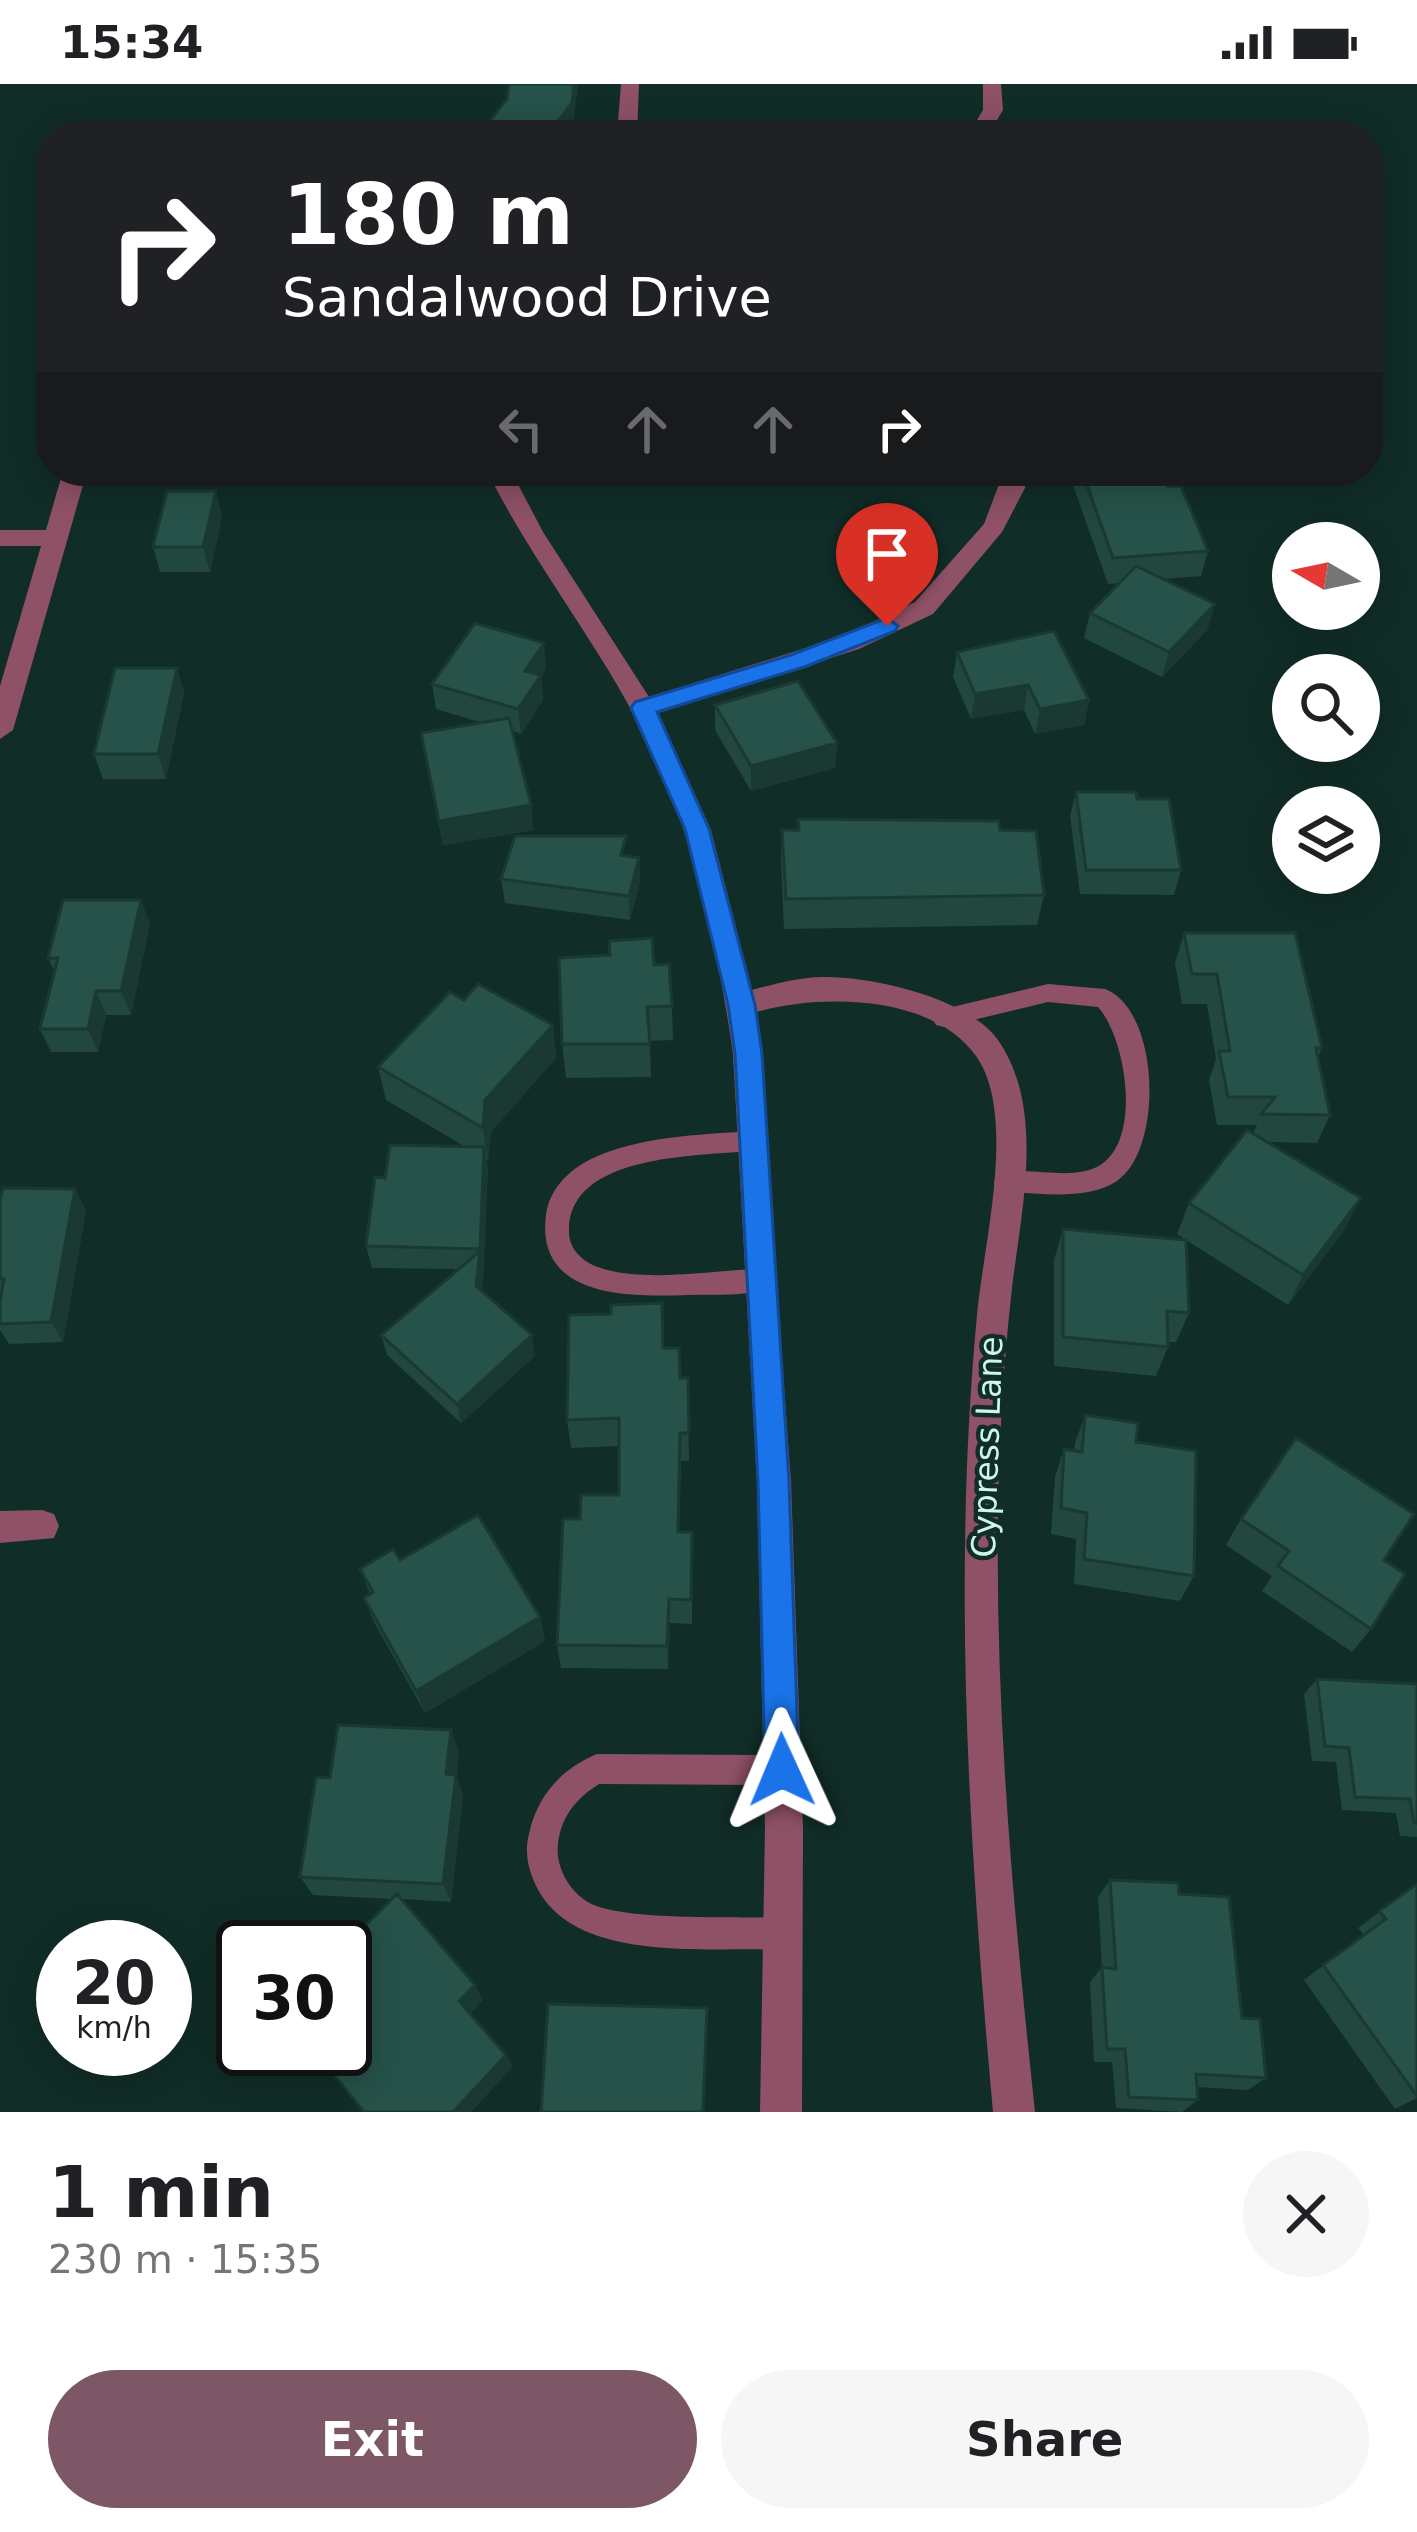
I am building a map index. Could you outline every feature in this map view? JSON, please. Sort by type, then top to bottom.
[{"type":"street","points":[[628,120],[630,84]]},
{"type":"street","points":[[987,120],[993,110],[992,84]]},
{"type":"street","points":[[0,730],[71,486]]},
{"type":"street","points":[[506,486],[534,542],[643,708],[697,829],[742,1005],[774,1482],[782,1770],[782,2112]]},
{"type":"street","points":[[643,708],[850,643],[924,608],[994,527],[1013,486]]},
{"type":"street","points":[[0,538],[55,538]]},
{"type":"street","name":"Cypress Lane","points":[[742,1005],[825,987],[890,997],[944,1018],[986,1045],[1006,1082],[1006,1182],[988,1372],[982,1606],[991,1862],[1014,2112]]},
{"type":"street","points":[[0,1527],[43,1526]]},
{"type":"lane","points":[[944,1018],[1048,993],[1105,998],[1122,1019],[1135,1063],[1136,1131],[1126,1159],[1104,1176],[1075,1182],[1006,1182]]},
{"type":"lane","points":[[751,1141],[635,1154],[582,1174],[564,1189],[555,1223],[557,1245],[566,1261],[587,1274],[615,1282],[760,1280]]},
{"type":"lane","points":[[782,1770],[597,1769],[575,1779],[562,1794],[550,1812],[541,1850],[553,1886],[565,1902],[596,1921],[783,1934]]},
{"type":"building","points":[[509,84],[574,84],[572,103],[559,120],[490,120],[507,99]]},
{"type":"building","points":[[1087,486],[1181,486],[1208,551],[1113,558]]},
{"type":"building","points":[[167,491],[216,491],[203,547],[153,547]]},
{"type":"building","points":[[1136,566],[1215,604],[1169,652],[1090,613]]},
{"type":"building","points":[[475,623],[544,643],[525,671],[541,675],[518,709],[432,684]]},
{"type":"building","points":[[1054,631],[1089,700],[1040,709],[1028,685],[975,694],[957,652]]},
{"type":"building","points":[[115,668],[177,668],[158,754],[94,754]]},
{"type":"building","points":[[798,681],[837,743],[751,766],[715,705]]},
{"type":"building","points":[[509,718],[531,805],[439,821],[421,733]]},
{"type":"building","points":[[1076,792],[1136,792],[1137,799],[1169,799],[1181,870],[1086,870]]},
{"type":"building","points":[[798,819],[999,821],[1000,830],[1036,831],[1044,895],[786,899],[782,830],[799,830]]},
{"type":"building","points":[[515,836],[626,836],[621,855],[639,858],[629,896],[501,879]]},
{"type":"building","points":[[63,900],[141,900],[121,991],[96,991],[88,1029],[40,1029],[58,958],[48,958]]},
{"type":"building","points":[[1184,933],[1295,933],[1322,1048],[1316,1048],[1330,1115],[1261,1114],[1275,1097],[1228,1097],[1219,1051],[1230,1051],[1217,974],[1192,974]]},
{"type":"building","points":[[652,938],[654,965],[669,964],[672,1006],[647,1007],[650,1044],[562,1044],[559,958],[610,955],[609,941]]},
{"type":"building","points":[[478,984],[553,1025],[485,1100],[483,1128],[378,1067],[450,992],[464,1000]]},
{"type":"building","points":[[1247,1130],[1361,1198],[1303,1275],[1189,1203]]},
{"type":"building","points":[[390,1145],[484,1147],[480,1249],[366,1246],[375,1177],[385,1178]]},
{"type":"building","points":[[3,1188],[75,1189],[51,1322],[0,1324]]},
{"type":"building","points":[[1063,1229],[1186,1240],[1189,1313],[1167,1311],[1168,1347],[1063,1337]]},
{"type":"building","points":[[480,1251],[476,1286],[532,1335],[457,1404],[381,1335]]},
{"type":"building","points":[[662,1303],[663,1348],[679,1348],[680,1378],[688,1378],[689,1433],[680,1433],[678,1532],[692,1532],[691,1600],[669,1599],[667,1646],[557,1645],[563,1519],[580,1519],[581,1495],[619,1495],[619,1418],[567,1420],[569,1315],[611,1314],[611,1305]]},
{"type":"building","points":[[1085,1415],[1138,1423],[1136,1442],[1196,1451],[1194,1576],[1084,1559],[1087,1513],[1061,1508],[1064,1449],[1082,1452]]},
{"type":"building","points":[[1296,1438],[1414,1514],[1384,1560],[1405,1574],[1371,1629],[1278,1566],[1289,1551],[1241,1519]]},
{"type":"building","points":[[478,1515],[540,1617],[416,1691],[364,1598],[373,1592],[360,1569],[393,1549],[400,1560]]},
{"type":"building","points":[[1317,1679],[1417,1684],[1417,1823],[1410,1799],[1355,1797],[1349,1748],[1325,1746]]},
{"type":"building","points":[[338,1725],[451,1730],[446,1774],[456,1775],[443,1884],[300,1877],[316,1777],[330,1778]]},
{"type":"building","points":[[1110,1880],[1178,1883],[1179,1894],[1229,1897],[1242,2018],[1260,2019],[1266,2078],[1196,2074],[1198,2100],[1129,2097],[1125,2049],[1107,2049],[1102,1967],[1116,1969]]},
{"type":"building","points":[[1417,1884],[1417,2096],[1323,1965],[1386,1919],[1379,1911]]},
{"type":"building","points":[[397,1894],[475,1985],[459,2001],[506,2055],[453,2112],[364,2112],[335,2076],[372,2076],[371,1920]]},
{"type":"building","points":[[548,2004],[707,2008],[703,2112],[541,2112]]},
{"type":"route","points":[[782,1770],[774,1482],[742,1005],[697,829],[643,708],[799,661],[887,626]]}]
